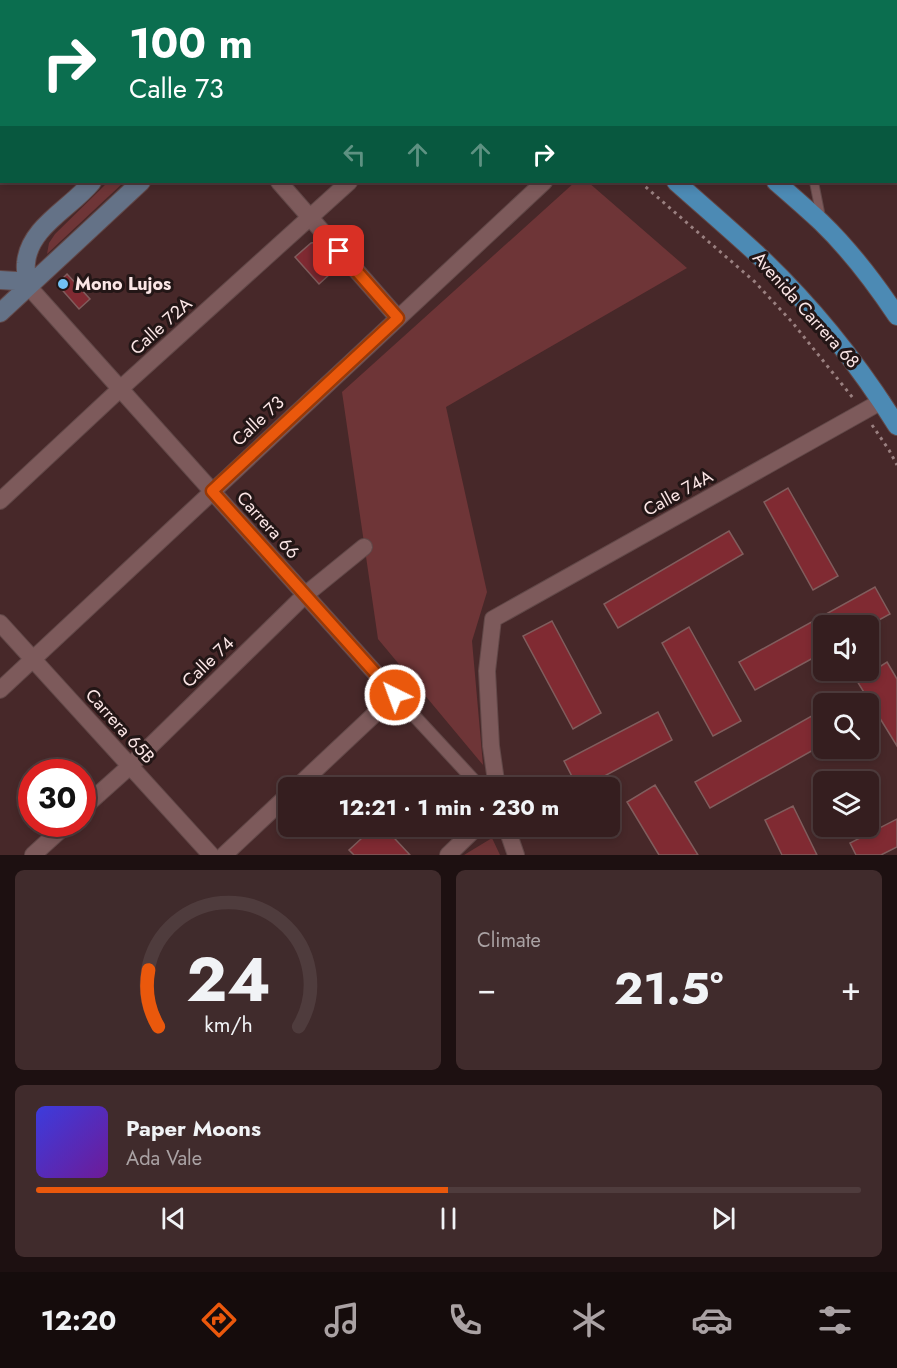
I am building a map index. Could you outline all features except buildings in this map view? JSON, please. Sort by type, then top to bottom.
[{"type":"main road","points":[[28,286],[26,263],[32,241],[91,183]]},
{"type":"main road","points":[[0,313],[140,183]]},
{"type":"main road","name":"Avenida Carrera 68","points":[[677,183],[759,256],[794,291],[847,355],[882,401],[897,426]]},
{"type":"main road","points":[[792,189],[862,268],[897,316]]},
{"type":"main road","points":[[0,280],[16,281],[28,286]]},
{"type":"street","points":[[280,183],[398,318]]},
{"type":"street","name":"Calle 72A","points":[[0,501],[348,183]]},
{"type":"street","name":"Calle 73","points":[[0,690],[543,183]]},
{"type":"street","name":"Carrera 66","points":[[28,286],[395,695],[472,777]]},
{"type":"street","name":"Calle 74A","points":[[495,777],[491,746],[487,671],[494,620],[882,401]]},
{"type":"street","name":"Calle 74","points":[[96,796],[305,595],[364,547]]},
{"type":"street","name":"Carrera 65B","points":[[0,623],[211,855]]},
{"type":"street","points":[[308,777],[395,695]]},
{"type":"street","points":[[224,855],[278,804]]},
{"type":"street","points":[[33,855],[53,837]]},
{"type":"street","points":[[448,855],[467,837]]},
{"type":"street","points":[[510,837],[516,855]]},
{"type":"lane","points":[[814,183],[822,223]]},
{"type":"path","points":[[641,183],[755,282],[800,331],[843,384],[897,465]]},
{"type":"shaded area","points":[[107,183],[123,183],[47,254],[49,243],[55,234]]},
{"type":"shaded area","points":[[574,183],[589,183],[687,268],[446,407],[487,592],[472,641],[483,765],[378,639],[342,392]]},
{"type":"shaded area","points":[[492,838],[500,855],[464,855]]},
{"type":"place","name":"Mono Lujos","points":[[63,284]]},
{"type":"route","points":[[339,251],[398,318],[212,491],[395,695]]}]
